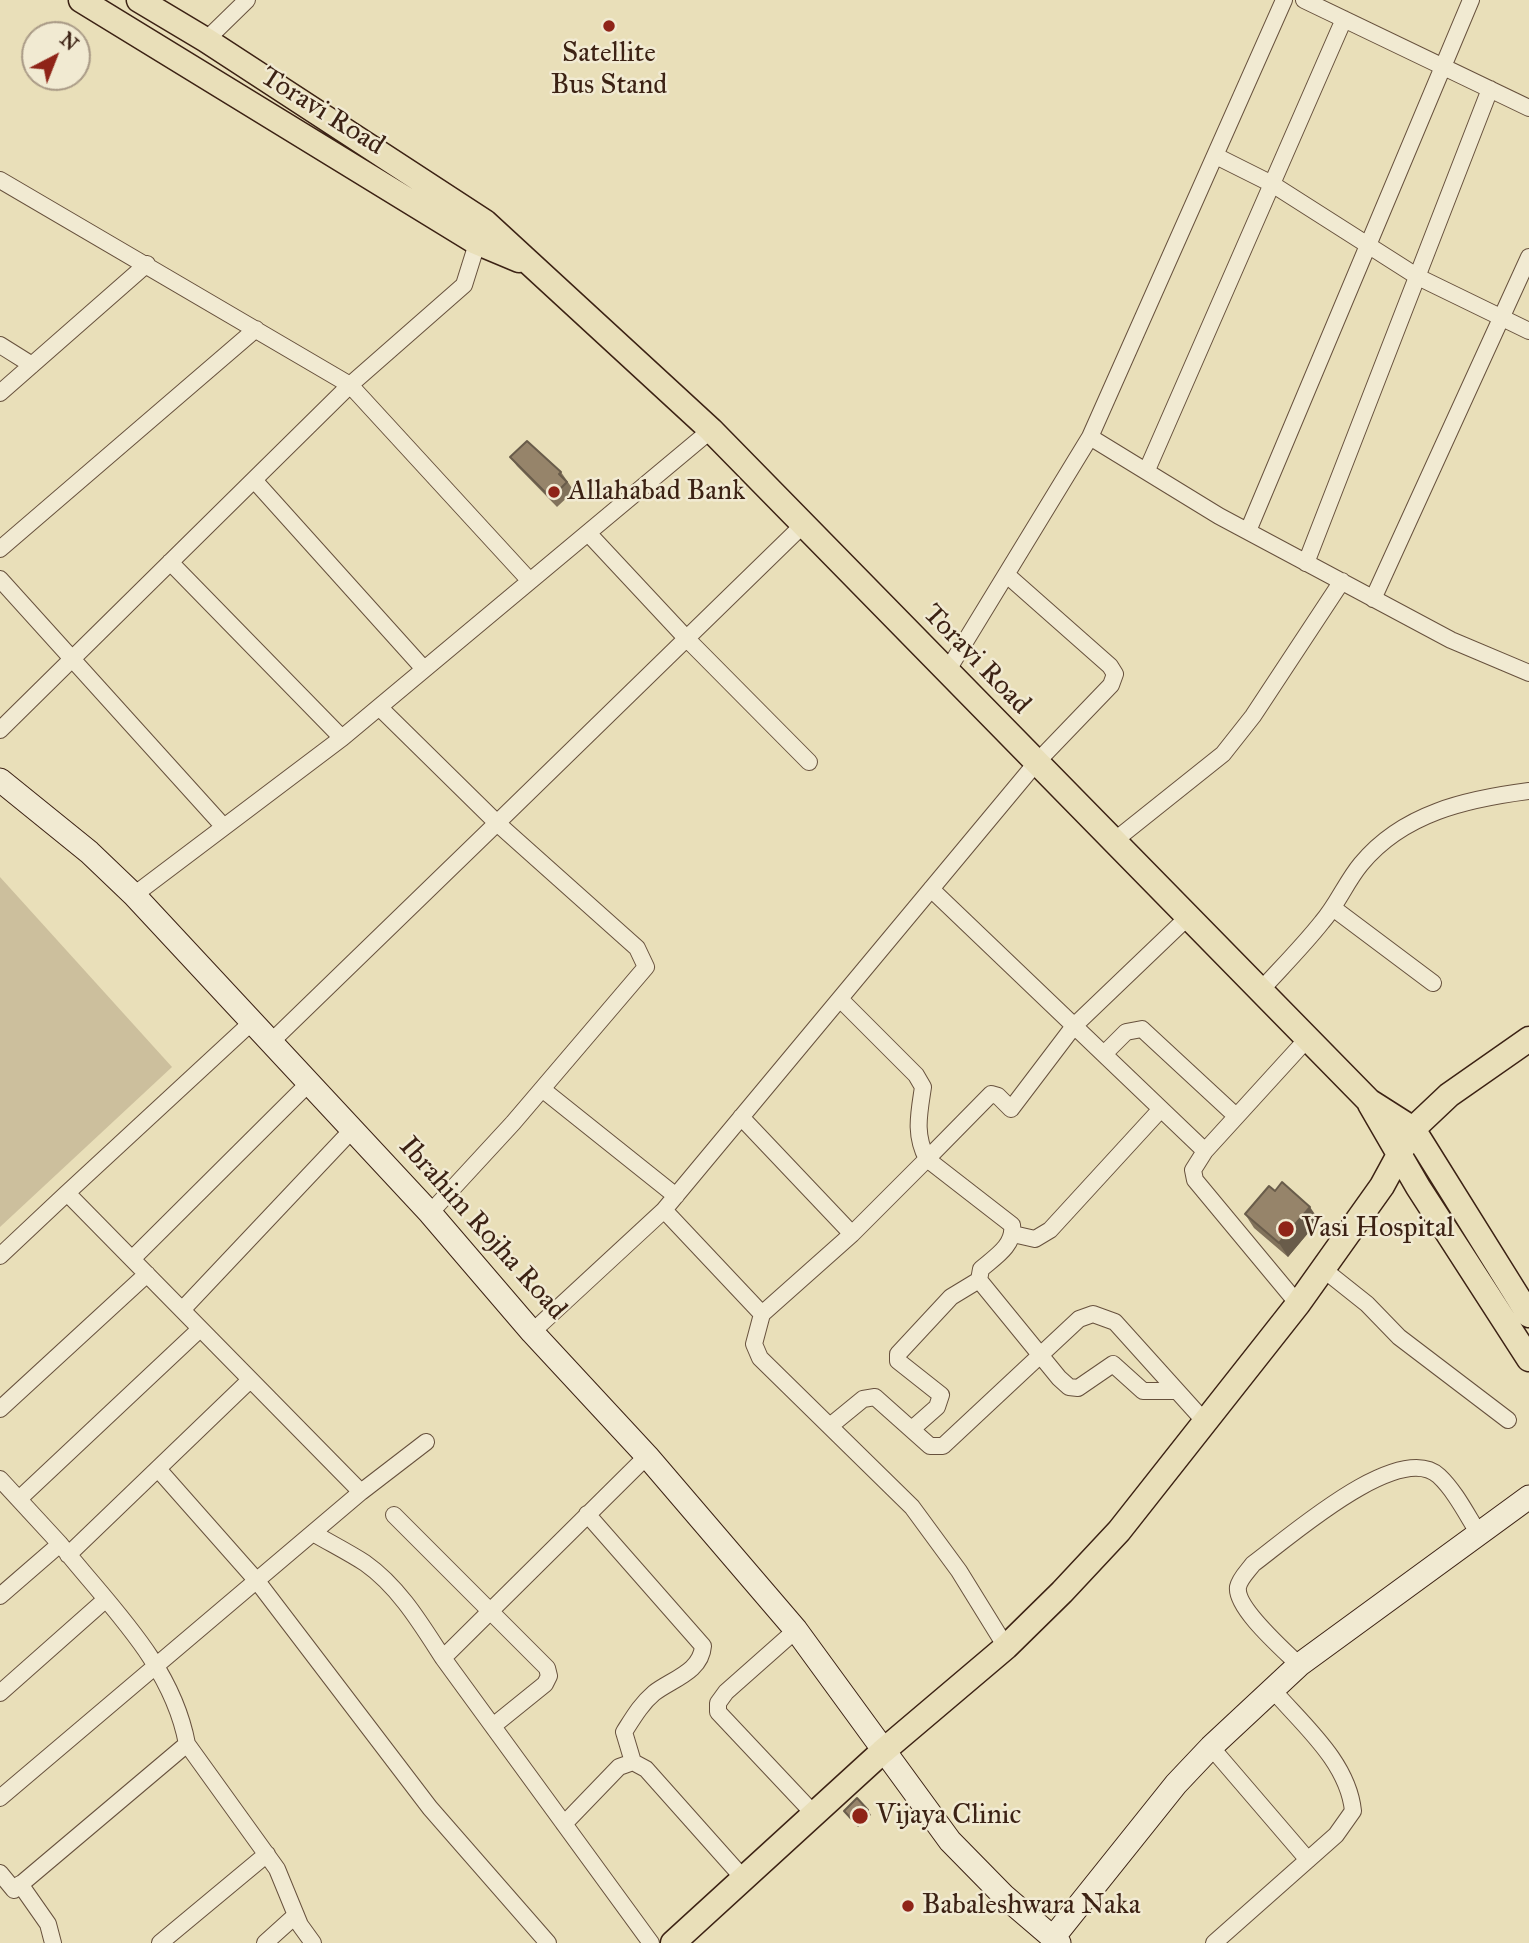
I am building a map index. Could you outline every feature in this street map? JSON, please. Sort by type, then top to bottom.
[{"type":"main road","name":"Toravi Road","points":[[81,0],[481,232]]},
{"type":"main road","name":"Toravi Road","points":[[139,0],[206,40],[535,267],[711,430],[946,673],[1369,1101]]},
{"type":"main road","points":[[673,1943],[883,1752],[1006,1647],[1119,1531],[1298,1304],[1382,1186],[1413,1129],[1449,1095],[1529,1039]]},
{"type":"main road","points":[[1369,1101],[1413,1129],[1529,1315]]},
{"type":"main road","points":[[1369,1101],[1398,1154],[1529,1359]]},
{"type":"street","points":[[206,40],[247,0]]},
{"type":"street","points":[[946,673],[1090,437],[1284,0]]},
{"type":"street","points":[[1304,0],[1529,107]]},
{"type":"street","points":[[1248,531],[1471,0]]},
{"type":"street","points":[[1147,470],[1344,19]]},
{"type":"street","points":[[1306,563],[1490,89]]},
{"type":"street","points":[[1216,156],[1272,184],[1418,277],[1529,331]]},
{"type":"street","points":[[0,180],[349,385],[530,581]]},
{"type":"street","points":[[0,730],[349,385],[464,285],[481,232]]},
{"type":"street","points":[[1373,598],[1529,257]]},
{"type":"street","points":[[0,393],[147,264]]},
{"type":"street","points":[[0,549],[256,329]]},
{"type":"street","points":[[0,345],[32,365]]},
{"type":"street","points":[[134,895],[342,738],[711,430]]},
{"type":"street","points":[[1090,437],[1306,563],[1451,640],[1529,673]]},
{"type":"street","points":[[254,480],[424,669]]},
{"type":"street","points":[[271,1042],[803,525]]},
{"type":"street","points":[[588,533],[687,639],[809,762]]},
{"type":"street","points":[[170,562],[342,738]]},
{"type":"street","points":[[532,1332],[664,1210],[1036,763],[1111,685],[1115,674],[1110,666],[1007,575]]},
{"type":"street","points":[[0,579],[224,827]]},
{"type":"street","points":[[1114,841],[1223,754],[1253,716],[1342,581]]},
{"type":"street","points":[[379,706],[497,823],[637,948],[645,958],[646,967],[542,1089],[430,1213]]},
{"type":"street","name":"Ibrahim Rojha Road","points":[[0,780],[89,852],[134,895],[430,1213],[532,1332],[647,1456],[796,1630],[950,1841],[1055,1941]]},
{"type":"street","points":[[1261,990],[1333,908],[1362,863],[1419,819],[1452,804],[1529,791]]},
{"type":"street","points":[[931,889],[1205,1151]]},
{"type":"street","points":[[1333,908],[1433,983]]},
{"type":"street","points":[[1006,1647],[959,1571],[912,1507],[760,1358],[754,1343],[762,1314],[852,1234],[990,1094],[998,1096],[1011,1109],[1074,1026],[1189,916]]},
{"type":"street","points":[[839,999],[916,1075],[923,1087],[917,1129],[919,1143],[927,1159],[1012,1225],[1013,1234],[1006,1247],[981,1269],[979,1280],[951,1297],[898,1353],[898,1361],[906,1369],[941,1395],[937,1406],[912,1429]]},
{"type":"street","points":[[0,1256],[252,1022]]},
{"type":"street","points":[[1104,1054],[1126,1032],[1142,1029],[1236,1116]]},
{"type":"street","points":[[1298,1304],[1195,1180],[1193,1170],[1205,1151],[1308,1038]]},
{"type":"street","points":[[132,1259],[309,1083]]},
{"type":"street","points":[[542,1089],[676,1196]]},
{"type":"street","points":[[1013,1234],[1035,1239],[1050,1230],[1161,1109]]},
{"type":"street","points":[[741,1117],[852,1234]]},
{"type":"street","points":[[182,1310],[352,1130]]},
{"type":"street","points":[[67,1193],[361,1492]]},
{"type":"street","points":[[664,1210],[762,1314]]},
{"type":"street","points":[[1323,1269],[1367,1304],[1399,1337],[1508,1420]]},
{"type":"street","points":[[0,1409],[147,1274]]},
{"type":"street","points":[[979,1280],[1069,1387],[1078,1388],[1113,1364],[1143,1391],[1177,1391]]},
{"type":"street","points":[[830,1426],[856,1403],[875,1396],[930,1446],[943,1447],[1080,1319],[1093,1314],[1115,1322],[1206,1423]]},
{"type":"street","points":[[19,1499],[200,1329]]},
{"type":"street","points":[[0,1596],[64,1549],[158,1469],[250,1380]]},
{"type":"street","points":[[0,1798],[361,1492],[426,1443]]},
{"type":"street","points":[[443,1658],[647,1456]]},
{"type":"street","points":[[1299,1665],[1246,1610],[1237,1591],[1240,1580],[1254,1564],[1356,1488],[1397,1471],[1421,1468],[1438,1475],[1479,1534]]},
{"type":"street","points":[[158,1469],[257,1581],[430,1808],[548,1943]]},
{"type":"street","points":[[0,1479],[64,1549],[158,1665],[182,1715],[187,1744],[277,1869],[296,1915],[313,1943]]},
{"type":"street","points":[[1055,1941],[1176,1784],[1272,1689],[1299,1665],[1529,1497]]},
{"type":"street","points":[[587,1514],[703,1646],[702,1657],[693,1668],[653,1694],[636,1712],[624,1732],[633,1762],[646,1769],[744,1879]]},
{"type":"street","points":[[394,1515],[491,1609],[547,1668],[549,1676],[545,1684],[493,1726]]},
{"type":"street","points":[[313,1533],[365,1563],[407,1602],[443,1658],[651,1943]]},
{"type":"street","points":[[0,1693],[106,1600]]},
{"type":"street","points":[[796,1630],[726,1692],[718,1703],[718,1712],[815,1815]]},
{"type":"street","points":[[1214,1943],[1336,1835],[1353,1811],[1352,1793],[1341,1769],[1272,1689]]},
{"type":"street","points":[[53,1943],[48,1924],[7,1882],[187,1744]]},
{"type":"street","points":[[1211,1747],[1308,1860]]},
{"type":"street","points":[[564,1824],[619,1767],[633,1762]]},
{"type":"street","points":[[160,1943],[267,1854]]},
{"type":"street","points":[[265,1943],[296,1915]]},
{"type":"shaded area","points":[[0,877],[172,1067],[0,1227]]},
{"type":"building","points":[[527,441],[561,472],[559,474],[567,482],[551,498],[510,457]]},
{"type":"building","points":[[1282,1182],[1310,1207],[1279,1243],[1245,1214],[1269,1186],[1275,1191]]},
{"type":"building","points":[[857,1798],[868,1810],[855,1823],[844,1811]]},
{"type":"place","name":"Satellite Bus Stand","points":[[609,26]]},
{"type":"place","name":"Allahabad Bank","points":[[554,492]]},
{"type":"place","name":"Vasi Hospital","points":[[1286,1229]]},
{"type":"place","name":"Vijaya Clinic","points":[[860,1816]]},
{"type":"place","name":"Babaleshwara Naka","points":[[908,1906]]}]
